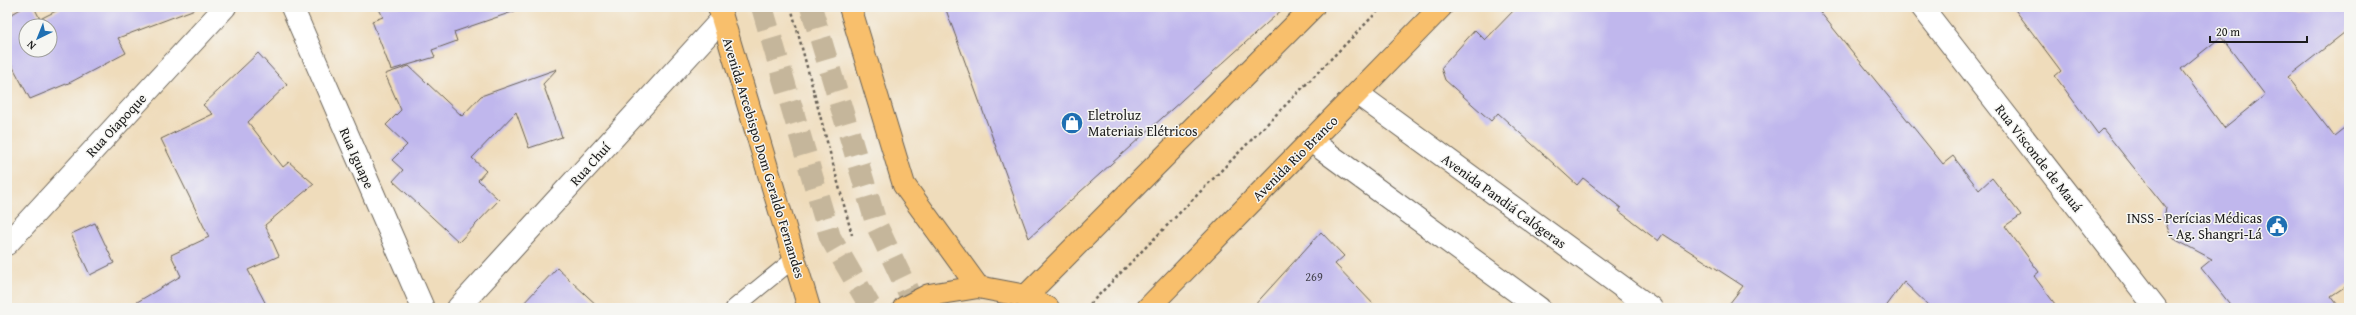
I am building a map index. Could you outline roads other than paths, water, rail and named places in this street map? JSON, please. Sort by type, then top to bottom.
[{"type":"main road","points":[[850,7],[904,185],[978,287]]},
{"type":"main road","points":[[1026,296],[1313,7]]},
{"type":"main road","name":"Avenida Rio Branco","points":[[1148,308],[1358,94],[1441,7]]},
{"type":"main road","name":"Avenida Arcebispo Dom Geraldo Fernandes","points":[[720,13],[809,308]]},
{"type":"main road","points":[[904,308],[929,295],[978,287],[1026,296],[1048,308]]},
{"type":"street","name":"Rua Oiapoque","points":[[7,244],[225,7]]},
{"type":"street","name":"Rua Iguape","points":[[292,7],[423,308]]},
{"type":"street","name":"Rua Visconde de Mauá","points":[[1922,7],[2156,308]]},
{"type":"street","name":"Rua Chuí","points":[[458,308],[720,13]]},
{"type":"street","name":"Avenida Pandiá Calógeras","points":[[1358,94],[1651,308]]},
{"type":"street","points":[[1311,141],[1539,308]]},
{"type":"lane","points":[[734,308],[794,259]]},
{"type":"tunnel","points":[[762,7],[830,237],[871,308]]},
{"type":"tunnel","points":[[811,7],[877,226],[916,308]]},
{"type":"place","name":"Eletroluz Materiais Elétricos","points":[[1072,123]]},
{"type":"place","name":"INSS - Perícias Médicas - Ag. Shangri-Lá","points":[[2277,226]]}]
